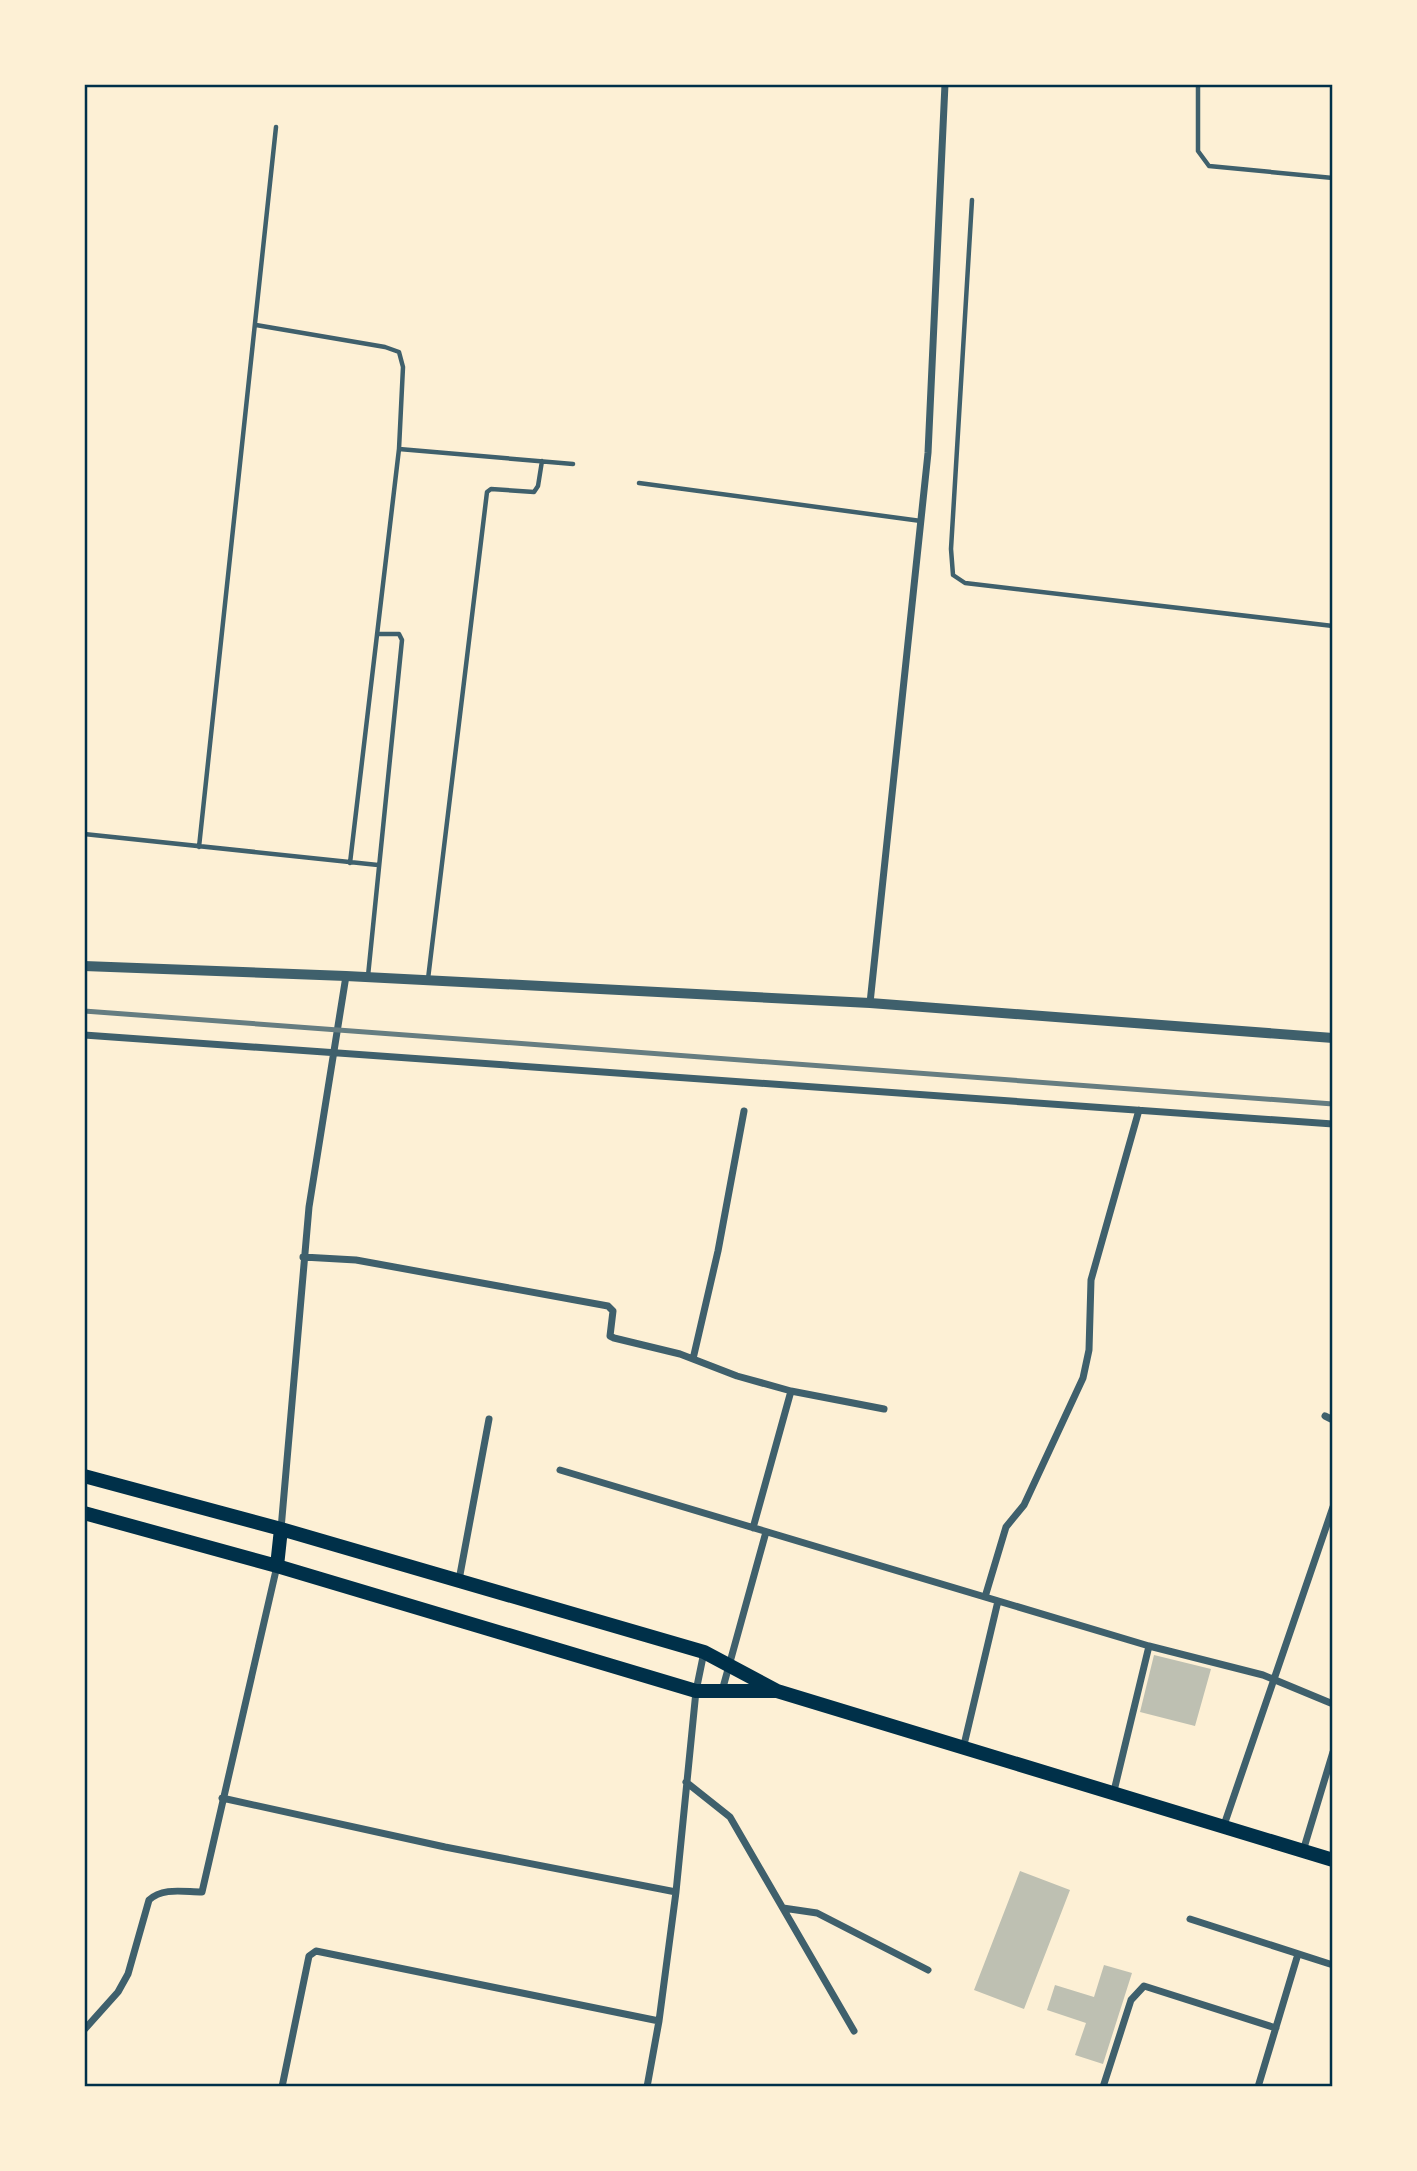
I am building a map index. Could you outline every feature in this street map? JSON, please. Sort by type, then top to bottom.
[{"type":"highway","points":[[84,1476],[281,1529],[704,1652],[777,1691],[1333,1860]]},
{"type":"highway","points":[[84,1513],[277,1566],[696,1691],[777,1691]]},
{"type":"highway","points":[[277,1566],[281,1529]]},
{"type":"street","points":[[870,1003],[928,453],[945,84]]},
{"type":"street","points":[[84,967],[368,977],[870,1003],[1333,1038]]},
{"type":"street","points":[[281,1529],[303,1257],[346,976]]},
{"type":"street","points":[[84,1034],[1333,1124]]},
{"type":"street","points":[[985,1597],[1006,1527],[1024,1505],[1083,1378],[1089,1350],[1091,1280],[1139,1110]]},
{"type":"street","points":[[693,1359],[718,1251],[744,1111]]},
{"type":"street","points":[[303,1257],[356,1260],[608,1306],[613,1311],[610,1336],[614,1338],[693,1359],[737,1376],[791,1391],[884,1409]]},
{"type":"street","points":[[753,1528],[791,1391]]},
{"type":"street","points":[[458,1581],[489,1419]]},
{"type":"street","points":[[560,1469],[1149,1646],[1263,1675],[1333,1704]]},
{"type":"street","points":[[1223,1828],[1333,1507]]},
{"type":"street","points":[[722,1691],[766,1532]]},
{"type":"street","points":[[84,2030],[118,1992],[128,1974],[149,1900],[156,1893],[166,1891],[202,1892],[277,1566]]},
{"type":"street","points":[[963,1749],[998,1601]]},
{"type":"street","points":[[1113,1795],[1149,1646]]},
{"type":"street","points":[[647,2087],[659,2021],[676,1892],[696,1691],[704,1652]]},
{"type":"street","points":[[1303,1851],[1333,1752]]},
{"type":"street","points":[[686,1782],[730,1817],[854,2031]]},
{"type":"street","points":[[222,1798],[445,1847],[676,1892]]},
{"type":"street","points":[[783,1908],[817,1913],[928,1970]]},
{"type":"street","points":[[1190,1919],[1333,1965]]},
{"type":"street","points":[[282,2087],[309,1956],[316,1951],[659,2021]]},
{"type":"street","points":[[1258,2087],[1298,1954]]},
{"type":"street","points":[[1103,2087],[1131,2000],[1144,1986],[1276,2028]]},
{"type":"lane","points":[[1198,84],[1198,151],[1209,166],[1333,178]]},
{"type":"lane","points":[[199,847],[276,127]]},
{"type":"lane","points":[[972,200],[951,549],[953,575],[965,583],[1333,626]]},
{"type":"lane","points":[[255,324],[385,347],[399,352],[403,367],[399,449],[350,863]]},
{"type":"lane","points":[[399,449],[573,464]]},
{"type":"lane","points":[[428,980],[487,492],[491,489],[534,492],[538,486],[542,461]]},
{"type":"lane","points":[[639,484],[921,521]]},
{"type":"lane","points":[[368,977],[402,640],[399,634],[377,634]]},
{"type":"lane","points":[[84,834],[378,865]]},
{"type":"building","points":[[1154,1655],[1211,1669],[1195,1726],[1140,1712]]},
{"type":"building","points":[[1020,1871],[1070,1890],[1024,2009],[974,1990]]},
{"type":"building","points":[[1104,1965],[1132,1973],[1103,2064],[1075,2055],[1086,2023],[1047,2010],[1055,1985],[1094,1997]]},
{"type":"railway","points":[[84,1011],[1333,1104]]}]
